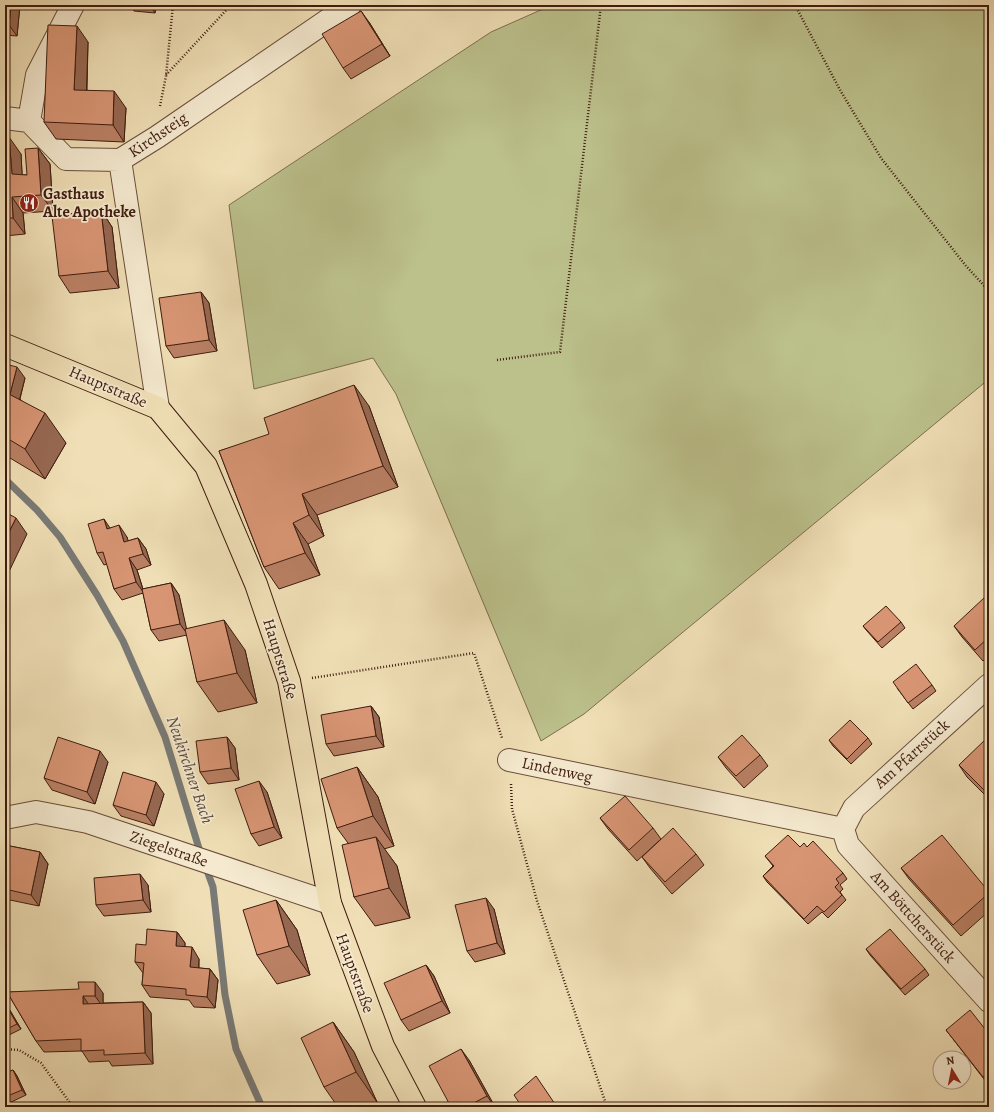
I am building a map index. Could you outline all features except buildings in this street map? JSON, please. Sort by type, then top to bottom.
[{"type":"main road","name":"Hauptstraße","points":[[5,345],[158,408],[206,466],[256,584],[289,681],[330,903],[383,1046],[415,1107]]},
{"type":"street","points":[[30,121],[37,75],[73,5]]},
{"type":"street","name":"Kirchsteig","points":[[158,408],[120,160],[346,7]]},
{"type":"street","points":[[5,118],[30,121],[66,159],[120,160]]},
{"type":"street","name":"Am Pfarrstück","points":[[843,829],[854,808],[989,685]]},
{"type":"street","name":"Lindenweg","points":[[509,760],[843,829]]},
{"type":"street","name":"Ziegelstraße","points":[[5,818],[36,812],[88,822],[330,903]]},
{"type":"street","name":"Am Böttcherstück","points":[[843,829],[848,845],[989,1001]]},
{"type":"path","points":[[157,136],[158,115],[166,76],[173,5]]},
{"type":"path","points":[[166,76],[231,5]]},
{"type":"path","points":[[497,360],[560,352],[601,5]]},
{"type":"path","points":[[795,5],[840,90],[881,158],[966,266],[989,291]]},
{"type":"path","points":[[289,681],[474,653],[509,760]]},
{"type":"path","name":"Lindenweg","points":[[509,760],[512,810],[537,901],[607,1107]]},
{"type":"path","points":[[5,1049],[19,1050],[41,1063],[73,1107]]},
{"type":"green space","points":[[552,5],[989,5],[989,379],[584,714],[541,741],[396,394],[373,358],[254,389],[229,205],[491,32]]},
{"type":"waterway","name":"Neukirchner Bach","points":[[5,479],[37,510],[60,537],[97,595],[123,641],[165,737],[201,855]]},
{"type":"waterway","name":"Neukirchner Bach","points":[[205,865],[213,887],[225,995],[236,1049],[262,1107]]},
{"type":"place","name":"Gasthaus Alte Apotheke","points":[[29,203]]}]
